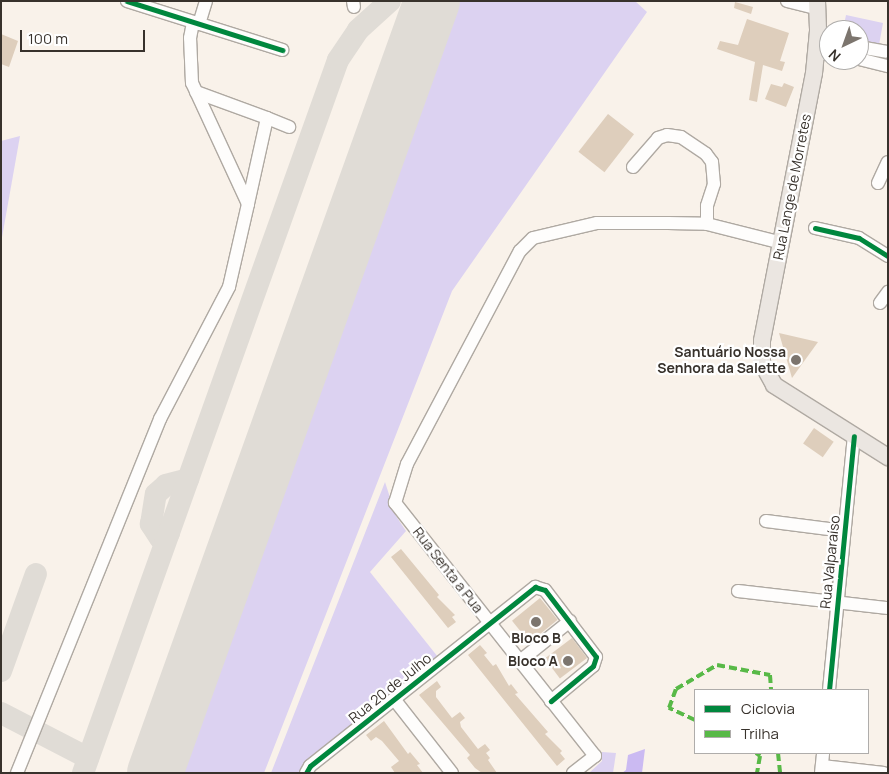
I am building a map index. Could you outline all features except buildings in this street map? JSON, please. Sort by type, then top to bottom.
[{"type":"main road","name":"Rua Lange de Morretes","points":[[817,5],[819,20]]},
{"type":"main road","name":"Rua Lange de Morretes","points":[[819,66],[762,340],[764,371],[782,391],[854,436]]},
{"type":"main road","points":[[854,436],[888,457]]},
{"type":"street","points":[[127,1],[282,50]]},
{"type":"street","points":[[206,1],[196,23],[191,75],[196,92],[248,204]]},
{"type":"street","points":[[787,1],[817,5]]},
{"type":"street","points":[[869,49],[886,52]]},
{"type":"street","points":[[869,61],[888,66]]},
{"type":"street","points":[[196,92],[289,127]]},
{"type":"street","points":[[17,773],[160,418],[223,304],[267,118]]},
{"type":"street","points":[[633,167],[658,138],[667,135],[680,137],[706,154],[712,162],[714,184],[706,206],[707,224],[782,243]]},
{"type":"street","points":[[878,183],[888,162]]},
{"type":"street","name":"Rua Senta a Pua","points":[[595,756],[395,503],[407,464],[445,387],[520,251],[533,238],[597,223],[707,224]]},
{"type":"street","points":[[815,228],[859,238],[888,256]]},
{"type":"street","points":[[880,303],[888,292]]},
{"type":"street","name":"Rua Valparaíso","points":[[829,689],[854,436]]},
{"type":"street","points":[[766,521],[844,530]]},
{"type":"street","name":"Rua 20 de Julho","points":[[306,773],[489,622],[539,586],[570,621]]},
{"type":"street","points":[[738,591],[888,608]]},
{"type":"street","points":[[520,661],[570,621],[595,653],[596,662],[551,701]]},
{"type":"street","points":[[394,699],[452,773]]},
{"type":"street","points":[[823,754],[821,770],[884,773]]},
{"type":"street","points":[[573,773],[595,756]]},
{"type":"street","points":[[585,773],[595,756]]},
{"type":"shaded area","points":[[459,1],[635,1],[647,12],[452,291],[264,773],[178,773]]},
{"type":"shaded area","points":[[846,15],[883,23],[879,45],[869,43],[869,20],[845,20]]},
{"type":"shaded area","points":[[20,136],[1,243],[1,141]]},
{"type":"shaded area","points":[[385,482],[396,516],[406,531],[370,572],[438,657],[305,762],[300,773],[271,773]]},
{"type":"shaded area","points":[[645,749],[642,773],[622,773],[626,770],[628,755]]},
{"type":"shaded area","points":[[602,752],[616,753],[613,773],[589,773],[602,761]]},
{"type":"taxiway","points":[[83,773],[338,60],[358,30],[390,1]]},
{"type":"taxiway","points":[[169,533],[160,538],[151,524],[156,494],[166,485],[188,479]]},
{"type":"taxiway","points":[[1,671],[36,574]]},
{"type":"taxiway","points":[[1,713],[88,758]]},
{"type":"runway","points":[[155,773],[432,1]]},
{"type":"marked path","points":[[694,720],[669,708],[676,689],[717,665],[770,675],[771,689]]},
{"type":"marked path","points":[[757,754],[760,756],[757,773]]},
{"type":"marked path","points":[[778,754],[780,773]]},
{"type":"cycle path","points":[[127,1],[282,50]]},
{"type":"cycle path","points":[[815,228],[859,238],[888,256]]},
{"type":"cycle path","points":[[829,689],[854,436]]},
{"type":"cycle path","points":[[306,773],[310,766],[535,587],[545,590],[596,657],[593,666],[551,701]]},
{"type":"place","name":"Santuário Nossa Senhora da Salette","points":[[796,360]]},
{"type":"place","name":"Bloco B","points":[[536,622]]},
{"type":"place","name":"Bloco A","points":[[568,661]]}]
